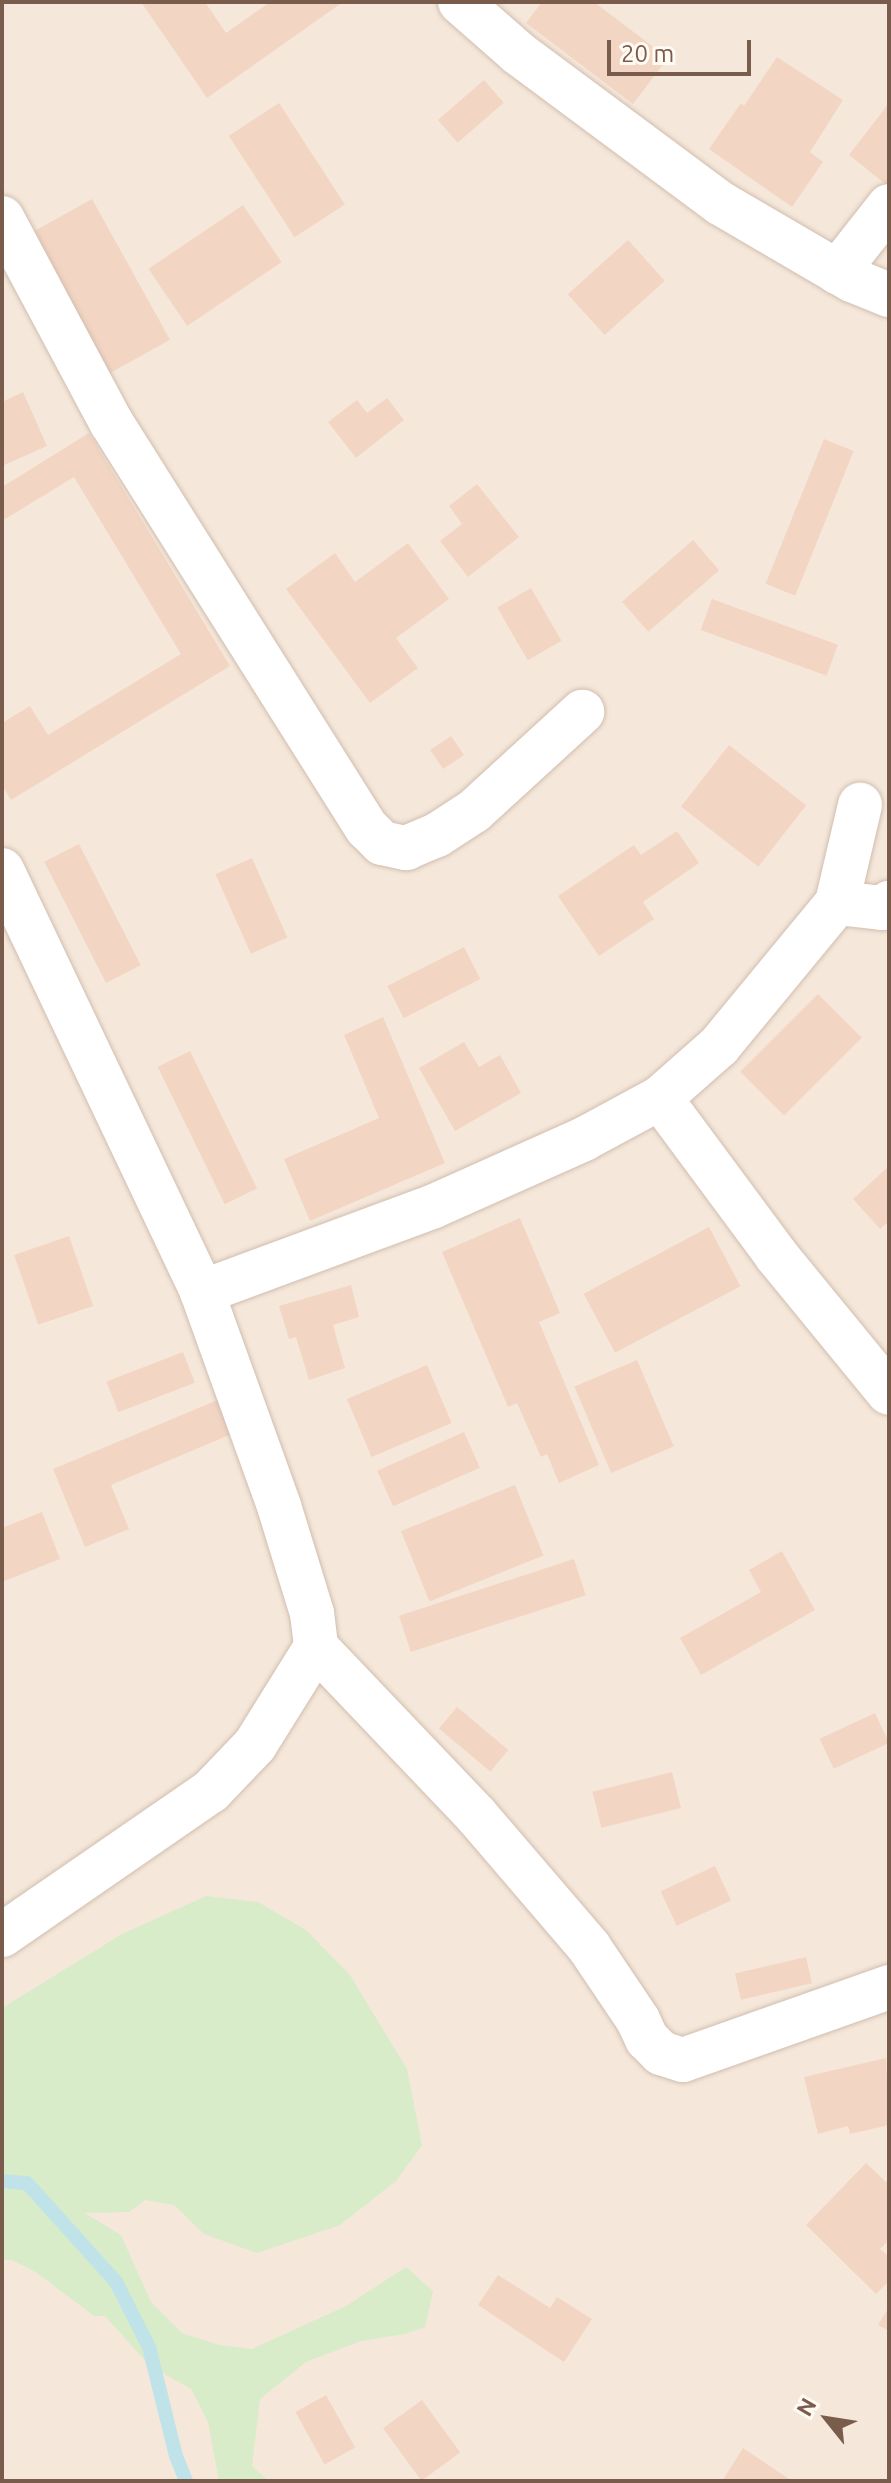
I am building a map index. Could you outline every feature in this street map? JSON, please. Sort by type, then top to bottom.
[{"type":"street","points":[[460,2],[518,53],[720,203],[837,272],[889,295]]},
{"type":"street","points":[[837,272],[889,206]]},
{"type":"street","points":[[2,218],[111,422],[367,828],[382,843],[406,848],[437,835],[474,811],[582,712]]},
{"type":"street","points":[[202,1292],[432,1207],[584,1139],[660,1098],[719,1046],[837,903],[860,805]]},
{"type":"street","points":[[2,870],[202,1292],[279,1506],[312,1613],[316,1647],[476,1815],[579,1935],[638,2020],[647,2039],[661,2053],[683,2060],[889,1987]]},
{"type":"street","points":[[837,903],[882,908],[889,903]]},
{"type":"street","points":[[660,1098],[776,1255],[889,1393]]},
{"type":"street","points":[[2,1935],[211,1791],[255,1745],[316,1647]]},
{"type":"shaded area","points":[[2,2],[889,2],[889,2481],[2,2481]]},
{"type":"green space","points":[[206,1896],[258,1902],[306,1930],[350,1975],[407,2069],[422,2145],[396,2181],[340,2225],[257,2253],[204,2234],[174,2205],[145,2200],[129,2212],[85,2213],[121,2235],[151,2302],[182,2333],[219,2345],[252,2349],[346,2306],[406,2267],[433,2291],[425,2327],[405,2334],[361,2341],[306,2362],[260,2399],[252,2466],[269,2481],[219,2481],[208,2422],[191,2389],[150,2366],[105,2316],[94,2316],[37,2273],[12,2260],[2,2260],[2,2008],[122,1934]]},
{"type":"building","points":[[141,2],[205,2],[226,33],[270,2],[343,2],[207,98]]},
{"type":"building","points":[[542,2],[594,2],[668,58],[633,104],[526,23]]},
{"type":"building","points":[[777,57],[843,100],[810,152],[823,162],[792,207],[709,149],[741,103],[744,106]]},
{"type":"building","points":[[484,80],[504,103],[458,143],[438,120]]},
{"type":"building","points":[[279,103],[345,204],[295,237],[229,136]]},
{"type":"building","points":[[889,103],[889,184],[888,186],[849,155]]},
{"type":"building","points":[[92,199],[170,340],[107,375],[29,234]]},
{"type":"building","points":[[243,205],[282,262],[187,326],[148,269]]},
{"type":"building","points":[[628,240],[665,281],[605,335],[568,294]]},
{"type":"building","points":[[23,392],[47,446],[2,466],[2,402]]},
{"type":"building","points":[[387,398],[404,420],[356,458],[328,422],[357,400],[367,413]]},
{"type":"building","points":[[89,433],[230,666],[11,800],[2,785],[2,723],[30,706],[48,735],[181,654],[74,477],[2,521],[2,487]]},
{"type":"building","points":[[824,439],[854,451],[795,596],[766,584]]},
{"type":"building","points":[[477,484],[519,537],[468,577],[440,541],[462,524],[449,506]]},
{"type":"building","points":[[693,540],[719,570],[648,632],[622,602]]},
{"type":"building","points":[[408,543],[449,599],[396,638],[418,668],[370,703],[286,589],[335,553],[355,582]]},
{"type":"building","points":[[531,588],[562,641],[528,660],[497,608]]},
{"type":"building","points":[[712,599],[838,645],[827,676],[701,630]]},
{"type":"building","points":[[451,736],[464,755],[443,769],[430,750]]},
{"type":"building","points":[[729,745],[806,805],[758,867],[681,806]]},
{"type":"building","points":[[677,831],[699,863],[643,902],[654,919],[599,956],[558,896],[634,845],[641,855]]},
{"type":"building","points":[[79,844],[141,965],[106,983],[44,862]]},
{"type":"building","points":[[252,858],[287,937],[251,954],[215,874]]},
{"type":"building","points":[[464,947],[480,979],[404,1018],[387,986]]},
{"type":"building","points":[[818,994],[862,1038],[784,1116],[740,1072]]},
{"type":"building","points":[[383,1017],[445,1163],[310,1221],[284,1159],[379,1118],[344,1035]]},
{"type":"building","points":[[464,1042],[479,1067],[500,1055],[521,1093],[455,1131],[419,1068]]},
{"type":"building","points":[[190,1051],[257,1189],[225,1204],[158,1067]]},
{"type":"building","points":[[889,1166],[889,1221],[880,1229],[853,1199]]},
{"type":"building","points":[[520,1218],[560,1313],[539,1322],[599,1465],[559,1483],[547,1454],[541,1457],[517,1403],[508,1407],[442,1252]]},
{"type":"building","points":[[709,1227],[740,1286],[615,1353],[584,1294]]},
{"type":"building","points":[[69,1236],[93,1306],[38,1325],[14,1255]]},
{"type":"building","points":[[351,1285],[359,1317],[333,1325],[345,1368],[309,1380],[296,1337],[289,1339],[279,1306]]},
{"type":"building","points":[[183,1352],[195,1383],[118,1412],[106,1381]]},
{"type":"building","points":[[637,1360],[674,1447],[611,1473],[574,1387]]},
{"type":"building","points":[[427,1365],[452,1423],[372,1457],[347,1399]]},
{"type":"building","points":[[227,1396],[241,1430],[111,1485],[129,1529],[85,1547],[53,1469]]},
{"type":"building","points":[[464,1432],[480,1468],[393,1506],[377,1471]]},
{"type":"building","points":[[515,1485],[543,1555],[429,1602],[401,1531]]},
{"type":"building","points":[[42,1512],[60,1559],[2,1582],[2,1528]]},
{"type":"building","points":[[782,1551],[815,1610],[701,1675],[680,1638],[761,1592],[749,1570]]},
{"type":"building","points":[[574,1559],[586,1595],[411,1652],[399,1616]]},
{"type":"building","points":[[457,1707],[508,1750],[490,1772],[439,1728]]},
{"type":"building","points":[[875,1713],[889,1743],[834,1769],[820,1739]]},
{"type":"building","points":[[672,1772],[681,1808],[601,1828],[592,1792]]},
{"type":"building","points":[[715,1866],[731,1900],[677,1926],[661,1891]]},
{"type":"building","points":[[806,1957],[812,1983],[741,2000],[735,1973]]},
{"type":"building","points":[[886,2058],[889,2125],[850,2134],[848,2126],[818,2134],[804,2077]]},
{"type":"building","points":[[866,2163],[886,2182],[889,2178],[889,2240],[880,2249],[889,2257],[889,2281],[876,2294],[806,2225]]},
{"type":"building","points":[[498,2275],[550,2308],[557,2297],[592,2319],[564,2362],[478,2305]]},
{"type":"building","points":[[889,2307],[889,2331],[878,2325]]},
{"type":"building","points":[[326,2395],[355,2447],[324,2464],[295,2412]]},
{"type":"building","points":[[422,2400],[460,2453],[421,2481],[383,2428]]},
{"type":"building","points":[[743,2448],[792,2481],[722,2481]]},
{"type":"waterway","points":[[2,2181],[27,2183],[116,2282],[149,2347],[176,2456],[186,2481]]}]
